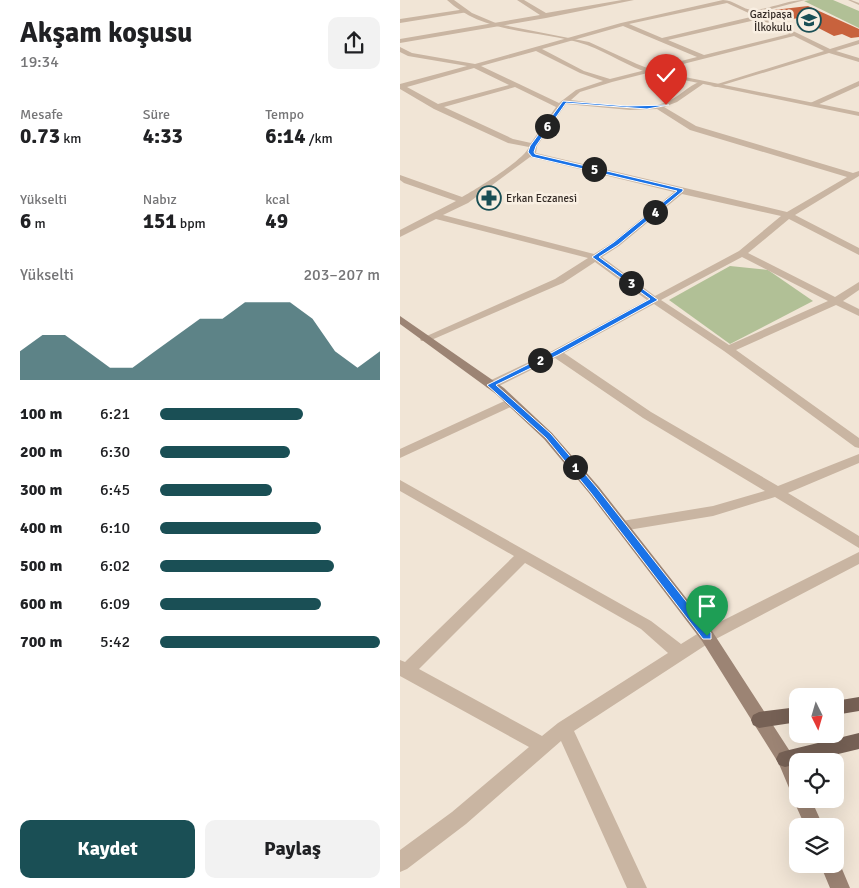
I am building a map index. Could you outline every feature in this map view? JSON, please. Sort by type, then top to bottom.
[{"type":"main road","points":[[400,319],[425,339],[491,385],[548,436],[622,526],[707,636],[789,768]]},
{"type":"main road","points":[[844,706],[859,704]]},
{"type":"main road","points":[[760,720],[789,715]]},
{"type":"main road","points":[[785,759],[859,741]]},
{"type":"main road","points":[[834,873],[840,888]]},
{"type":"street","points":[[450,0],[466,11],[496,25],[600,48],[630,64],[650,71],[714,86],[859,114]]},
{"type":"street","points":[[520,0],[546,16]]},
{"type":"street","points":[[400,41],[631,0]]},
{"type":"street","points":[[401,87],[623,24],[727,0],[829,51],[859,60]]},
{"type":"street","points":[[751,12],[790,1],[802,0]]},
{"type":"street","points":[[400,21],[466,11]]},
{"type":"street","points":[[661,40],[760,17]]},
{"type":"street","points":[[623,24],[703,58]]},
{"type":"street","points":[[400,234],[465,201],[507,174],[532,149],[563,104],[578,92],[610,81],[794,34]]},
{"type":"street","points":[[714,86],[859,42]]},
{"type":"street","points":[[536,48],[582,72],[610,81]]},
{"type":"street","points":[[400,49],[410,55]]},
{"type":"street","points":[[400,57],[410,55],[435,58],[475,66],[563,104],[658,107],[666,105],[701,83]]},
{"type":"street","points":[[812,104],[859,83]]},
{"type":"street","points":[[437,107],[516,85]]},
{"type":"street","points":[[401,87],[437,107],[532,149]]},
{"type":"street","points":[[658,107],[693,128],[856,175]]},
{"type":"street","points":[[532,149],[533,156],[788,215],[859,252]]},
{"type":"street","points":[[491,385],[556,354],[742,253],[788,215],[856,175]]},
{"type":"street","points":[[402,180],[465,201]]},
{"type":"street","points":[[425,339],[559,281],[616,244],[681,190]]},
{"type":"street","points":[[436,216],[595,257],[654,300],[728,348],[859,444]]},
{"type":"street","points":[[742,253],[859,313]]},
{"type":"street","points":[[728,348],[836,301],[859,285]]},
{"type":"street","points":[[556,354],[647,415],[859,543]]},
{"type":"street","points":[[400,454],[511,402]]},
{"type":"street","points":[[622,526],[713,511],[777,492],[859,458]]},
{"type":"street","points":[[400,486],[646,625],[680,653]]},
{"type":"street","points":[[524,556],[403,669],[544,746]]},
{"type":"street","points":[[400,862],[459,818],[564,728],[707,636],[859,557]]},
{"type":"street","points":[[564,728],[637,888]]},
{"type":"lane","points":[[849,0],[859,4]]},
{"type":"green space","points":[[833,0],[859,11],[859,28],[804,1]]},
{"type":"green space","points":[[730,266],[768,270],[813,301],[730,344],[669,300]]},
{"type":"building","points":[[808,6],[859,29],[859,37],[851,38],[842,34],[834,36],[799,18],[792,19],[774,10]]},
{"type":"place","name":"Gazipaşa İlkokulu","points":[[809,20]]},
{"type":"place","name":"Erkan Eczanesi","points":[[489,198]]},
{"type":"route","points":[[666,105],[647,108],[565,102],[560,106],[533,146],[531,152],[533,156],[681,190],[616,244],[595,257],[654,300],[556,354],[491,385],[500,391],[548,436],[594,490],[707,636]]}]
